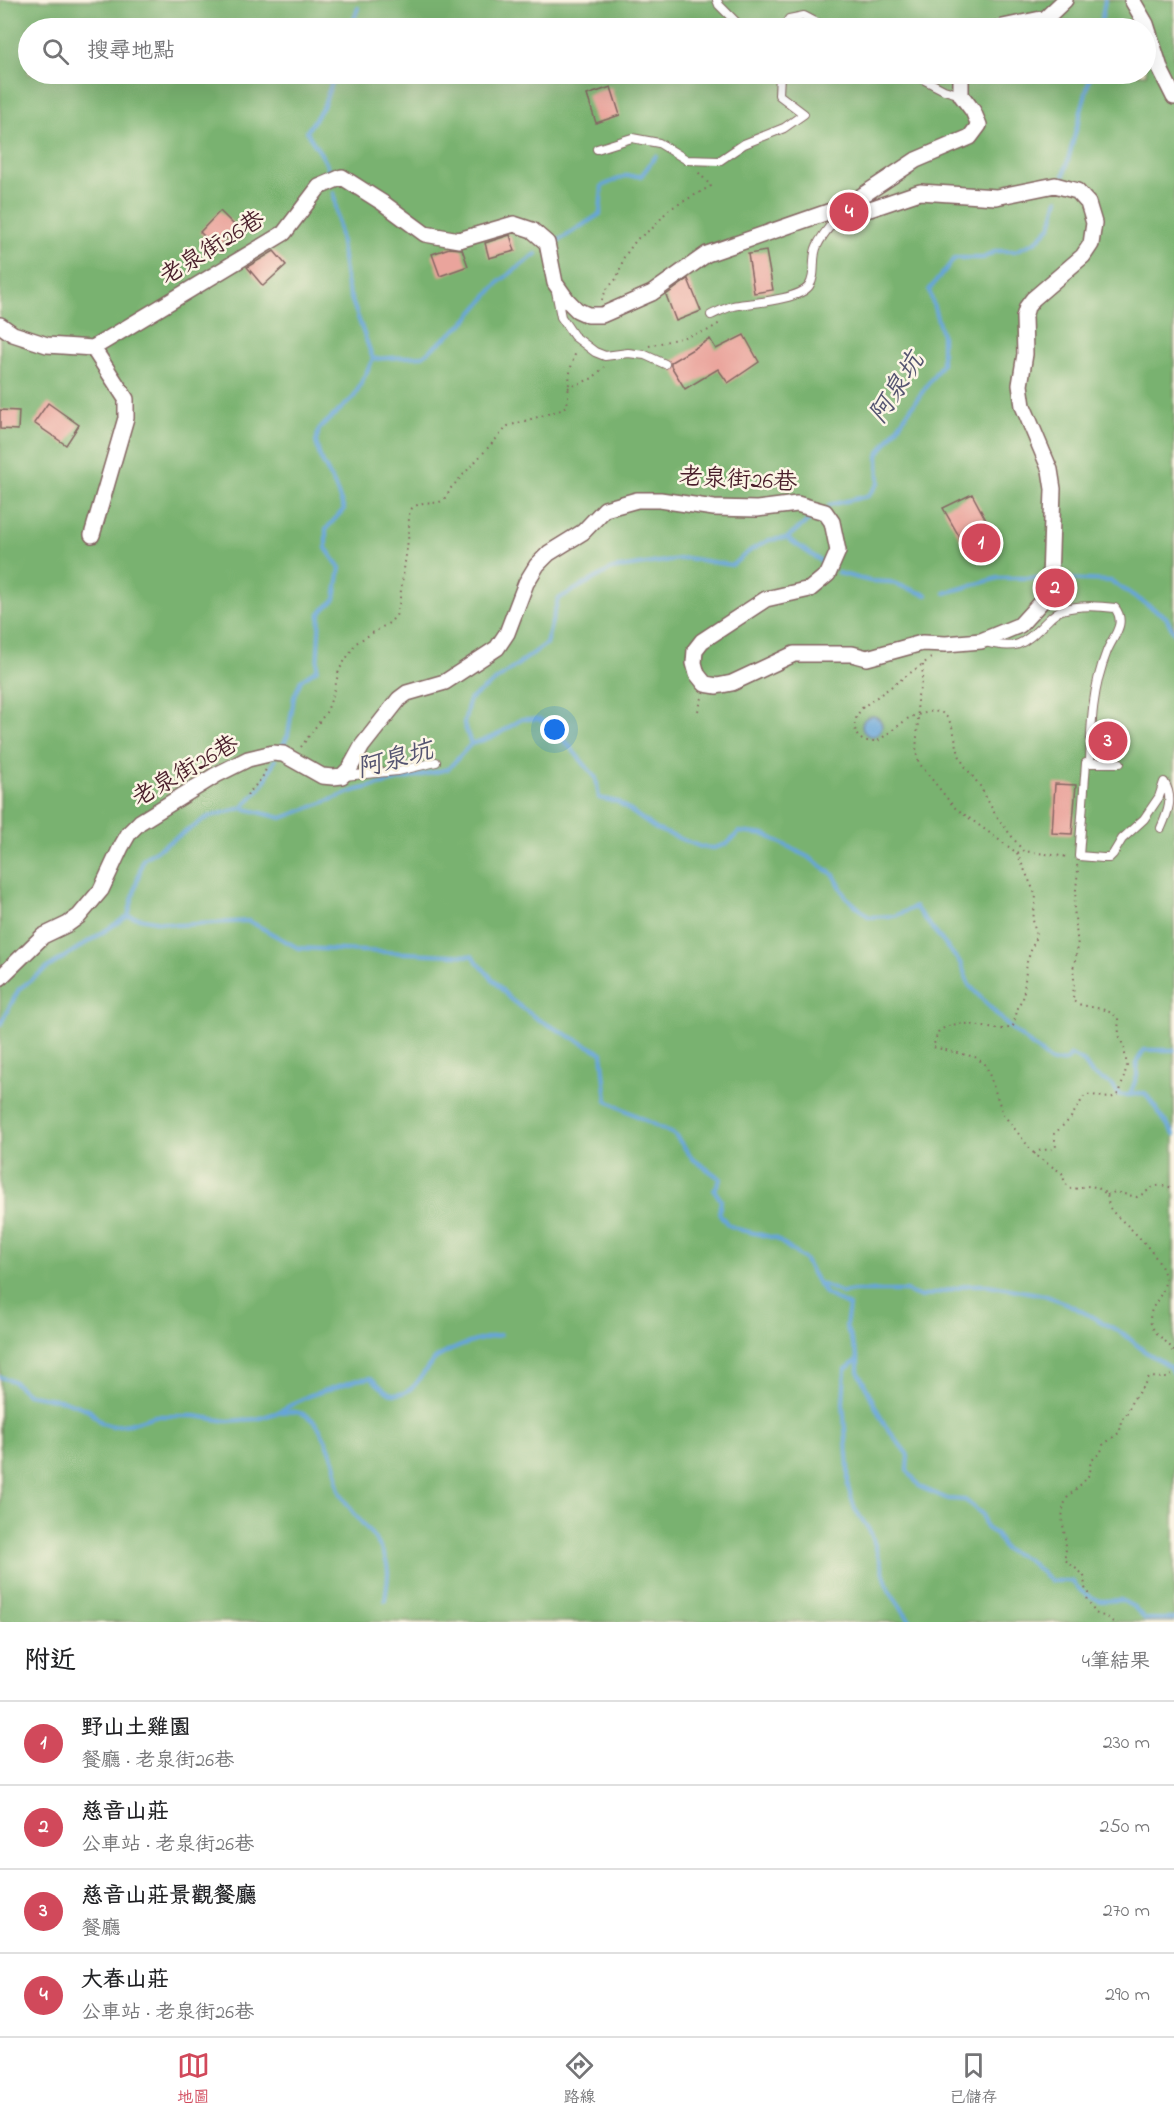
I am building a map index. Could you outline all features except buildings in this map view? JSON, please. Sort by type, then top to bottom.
[{"type":"street","points":[[1046,18],[1065,0]]},
{"type":"street","points":[[1132,0],[1142,18]]},
{"type":"street","points":[[1156,55],[1174,97]]},
{"type":"street","points":[[961,84],[961,95]]},
{"type":"street","name":"老泉街26巷","points":[[93,348],[284,232],[319,187],[342,177],[425,234],[459,240],[514,224],[532,230],[547,243],[555,283],[572,305],[588,315],[602,315],[652,293],[707,254],[848,205],[916,160],[970,137],[979,126],[973,111],[961,95]]},
{"type":"street","name":"老泉街26巷","points":[[0,978],[43,936],[79,916],[101,890],[129,833],[140,822],[216,775],[248,759],[273,753],[283,754],[322,776],[342,776],[399,699],[407,693],[445,682],[497,648],[507,633],[526,583],[537,565],[549,553],[583,532],[605,509],[637,500],[660,500],[714,508],[756,509],[797,504],[825,512],[832,522],[838,551],[828,574],[810,589],[766,599],[702,641],[695,650],[694,663],[697,674],[705,684],[717,686],[732,683],[794,654],[852,654],[867,658],[922,643],[946,644],[981,641],[1020,625],[1042,601],[1050,580],[1053,489],[1050,470],[1023,406],[1020,385],[1024,354],[1024,317],[1033,299],[1083,256],[1091,244],[1094,223],[1088,203],[1077,191],[1055,185],[996,197],[920,192],[870,209],[848,205]]},
{"type":"street","points":[[0,325],[13,334],[47,345],[93,348],[126,399],[126,418],[92,536]]},
{"type":"lane","points":[[717,0],[732,18]]},
{"type":"lane","points":[[597,149],[632,138],[659,143],[687,160],[719,161],[744,144],[784,128],[804,114],[779,94],[780,84]]},
{"type":"lane","points":[[932,84],[961,95]]},
{"type":"lane","points":[[711,315],[729,307],[792,295],[807,289],[813,276],[817,245],[848,205]]},
{"type":"lane","points":[[555,283],[561,317],[574,336],[595,352],[605,356],[628,353],[645,355],[665,363]]},
{"type":"lane","points":[[981,641],[1003,647],[1016,646],[1028,639],[1054,614],[1062,610],[1115,608],[1119,613],[1119,629],[1108,649],[1093,696],[1090,763]]},
{"type":"lane","points":[[342,776],[398,771],[436,762]]},
{"type":"lane","points":[[1120,763],[1086,763],[1079,856],[1109,858],[1122,838],[1144,819],[1159,797],[1164,782],[1171,796],[1161,828]]},
{"type":"path","points":[[588,315],[602,302],[606,290],[614,283],[624,256],[637,239],[654,227],[668,210],[680,201],[697,195],[711,186],[687,160]]},
{"type":"path","points":[[628,353],[642,347],[707,331],[725,318]]},
{"type":"path","points":[[295,760],[300,748],[327,711],[339,670],[356,643],[389,623],[396,616],[409,530],[409,511],[418,504],[442,502],[446,499],[471,465],[508,426],[561,410],[567,405],[571,366],[580,345],[574,336]]},
{"type":"path","points":[[567,388],[593,378],[606,365]]},
{"type":"path","points":[[946,644],[923,664],[863,707],[857,715],[854,724],[855,731],[864,741],[878,741],[910,717],[933,711],[942,712],[948,718],[964,765],[980,786],[996,816],[1023,851]]},
{"type":"path","points":[[923,664],[922,679],[917,695],[916,757],[954,807],[1017,853],[1036,896],[1033,920],[1036,936],[1027,962],[1023,999],[1019,1004],[1013,1026],[1008,1029],[974,1024],[953,1024],[938,1032],[933,1047],[975,1057],[986,1065],[1003,1114],[1034,1154],[1062,1173],[1065,1183],[1072,1190],[1085,1185],[1094,1185],[1107,1195],[1112,1210],[1139,1237],[1162,1266],[1167,1286],[1152,1313],[1150,1325],[1165,1339],[1174,1352]]},
{"type":"path","points":[[247,795],[262,778],[273,753]]},
{"type":"path","points":[[1017,853],[1023,851],[1068,856]]},
{"type":"path","points":[[1034,1154],[1040,1149],[1050,1150],[1056,1147],[1054,1134],[1070,1119],[1084,1095],[1091,1094],[1102,1098],[1116,1096],[1120,1091],[1127,1066],[1119,1035],[1118,1018],[1112,1012],[1098,1006],[1078,1005],[1073,1000],[1073,969],[1078,947],[1074,908],[1078,870],[1076,863]]},
{"type":"path","points":[[1107,1195],[1115,1192],[1137,1197],[1150,1187],[1160,1185],[1174,1189]]},
{"type":"path","points":[[1113,1622],[1095,1613],[1087,1598],[1089,1593],[1085,1588],[1084,1575],[1064,1559],[1067,1543],[1061,1521],[1063,1507],[1068,1496],[1089,1475],[1090,1464],[1102,1450],[1103,1444],[1120,1432],[1121,1419],[1127,1416],[1133,1400],[1149,1377],[1167,1378],[1174,1373]]},
{"type":"green space","points":[[0,0],[1174,0],[1174,1622],[0,1622]]},
{"type":"water","points":[[868,716],[876,716],[882,722],[882,730],[876,736],[868,736],[862,730],[862,722]]},
{"type":"waterway","name":"阿泉坑","points":[[1102,18],[1105,0]]},
{"type":"waterway","points":[[354,18],[358,8]]},
{"type":"waterway","points":[[328,169],[307,131],[323,107],[331,84]]},
{"type":"waterway","name":"阿泉坑","points":[[1064,175],[1088,84]]},
{"type":"waterway","points":[[558,241],[600,214],[602,186],[625,176],[641,176],[656,156]]},
{"type":"waterway","points":[[282,747],[288,735],[294,697],[301,680],[317,669],[320,613],[335,599],[340,568],[326,548],[326,529],[344,509],[320,457],[316,442],[319,429],[354,397],[373,359],[347,287],[334,193]]},
{"type":"waterway","name":"阿泉坑","points":[[829,505],[868,496],[879,483],[878,455],[942,364],[942,335],[929,290],[955,258],[983,258],[996,251],[1015,251],[1035,242],[1051,226],[1058,199]]},
{"type":"waterway","points":[[373,359],[423,356],[464,323],[499,282],[536,254]]},
{"type":"waterway","name":"阿泉坑","points":[[0,1025],[19,989],[47,968],[128,916],[143,859],[208,817],[242,808],[282,818],[357,790],[448,769],[471,744],[464,724],[469,700],[546,644],[558,599],[612,569],[686,558],[732,565],[769,540],[787,538],[809,520]]},
{"type":"waterway","points":[[787,538],[821,561]]},
{"type":"waterway","points":[[838,573],[870,581],[890,582],[927,595]]},
{"type":"waterway","points":[[945,593],[998,578],[1040,578]]},
{"type":"waterway","points":[[1062,579],[1111,581],[1166,617],[1174,633]]},
{"type":"waterway","points":[[471,744],[495,736],[522,719],[539,719],[555,729],[596,778],[599,798],[618,802],[656,829],[701,847],[714,848],[727,844],[739,832],[766,835],[810,858],[834,875],[846,897],[869,917],[895,916],[915,907],[961,964],[969,985],[1007,1025],[1052,1062],[1066,1061],[1071,1055],[1083,1061],[1092,1074],[1111,1084],[1120,1095],[1130,1095],[1137,1076],[1137,1061],[1144,1050],[1174,1050]]},
{"type":"waterway","points":[[242,808],[263,785],[275,760]]},
{"type":"waterway","points":[[128,916],[177,925],[249,921],[298,948],[472,956],[510,999],[539,1020],[602,1053],[607,1101],[675,1135],[693,1159],[721,1179],[714,1190],[721,1200],[719,1213],[728,1225],[775,1238],[804,1259],[817,1282],[842,1293],[906,1291],[921,1297],[969,1285],[988,1285],[1044,1295],[1068,1304],[1124,1334],[1144,1351],[1169,1366],[1174,1375]]},
{"type":"waterway","points":[[1130,1095],[1145,1093],[1174,1134]]},
{"type":"waterway","points":[[818,1283],[826,1294],[849,1306],[846,1326],[858,1359],[858,1371],[884,1424],[908,1455],[907,1470],[920,1487],[948,1499],[965,1500],[982,1514],[986,1528],[996,1534],[1004,1549],[1027,1559],[1051,1581],[1072,1581],[1082,1592],[1101,1601],[1121,1600],[1134,1607],[1145,1619],[1174,1619]]},
{"type":"waterway","points":[[0,1377],[13,1381],[27,1394],[65,1401],[89,1410],[102,1423],[112,1426],[129,1424],[155,1416],[195,1416],[227,1421],[257,1419],[276,1413],[308,1396],[357,1380],[371,1378],[391,1393],[405,1392],[416,1384],[428,1366],[438,1357],[469,1343],[500,1335]]},
{"type":"waterway","points":[[858,1359],[845,1370],[843,1403],[848,1487],[855,1509],[871,1533],[889,1590],[911,1622]]},
{"type":"waterway","points":[[281,1412],[291,1411],[307,1416],[313,1420],[322,1433],[336,1465],[339,1490],[352,1511],[375,1539],[386,1560],[388,1572],[385,1600]]},
{"type":"place","name":"大春山莊","points":[[849,212]]},
{"type":"place","name":"野山土雞園","points":[[981,543]]},
{"type":"place","name":"慈音山莊","points":[[1055,588]]},
{"type":"place","name":"慈音山莊景觀餐廳","points":[[1108,741]]}]
